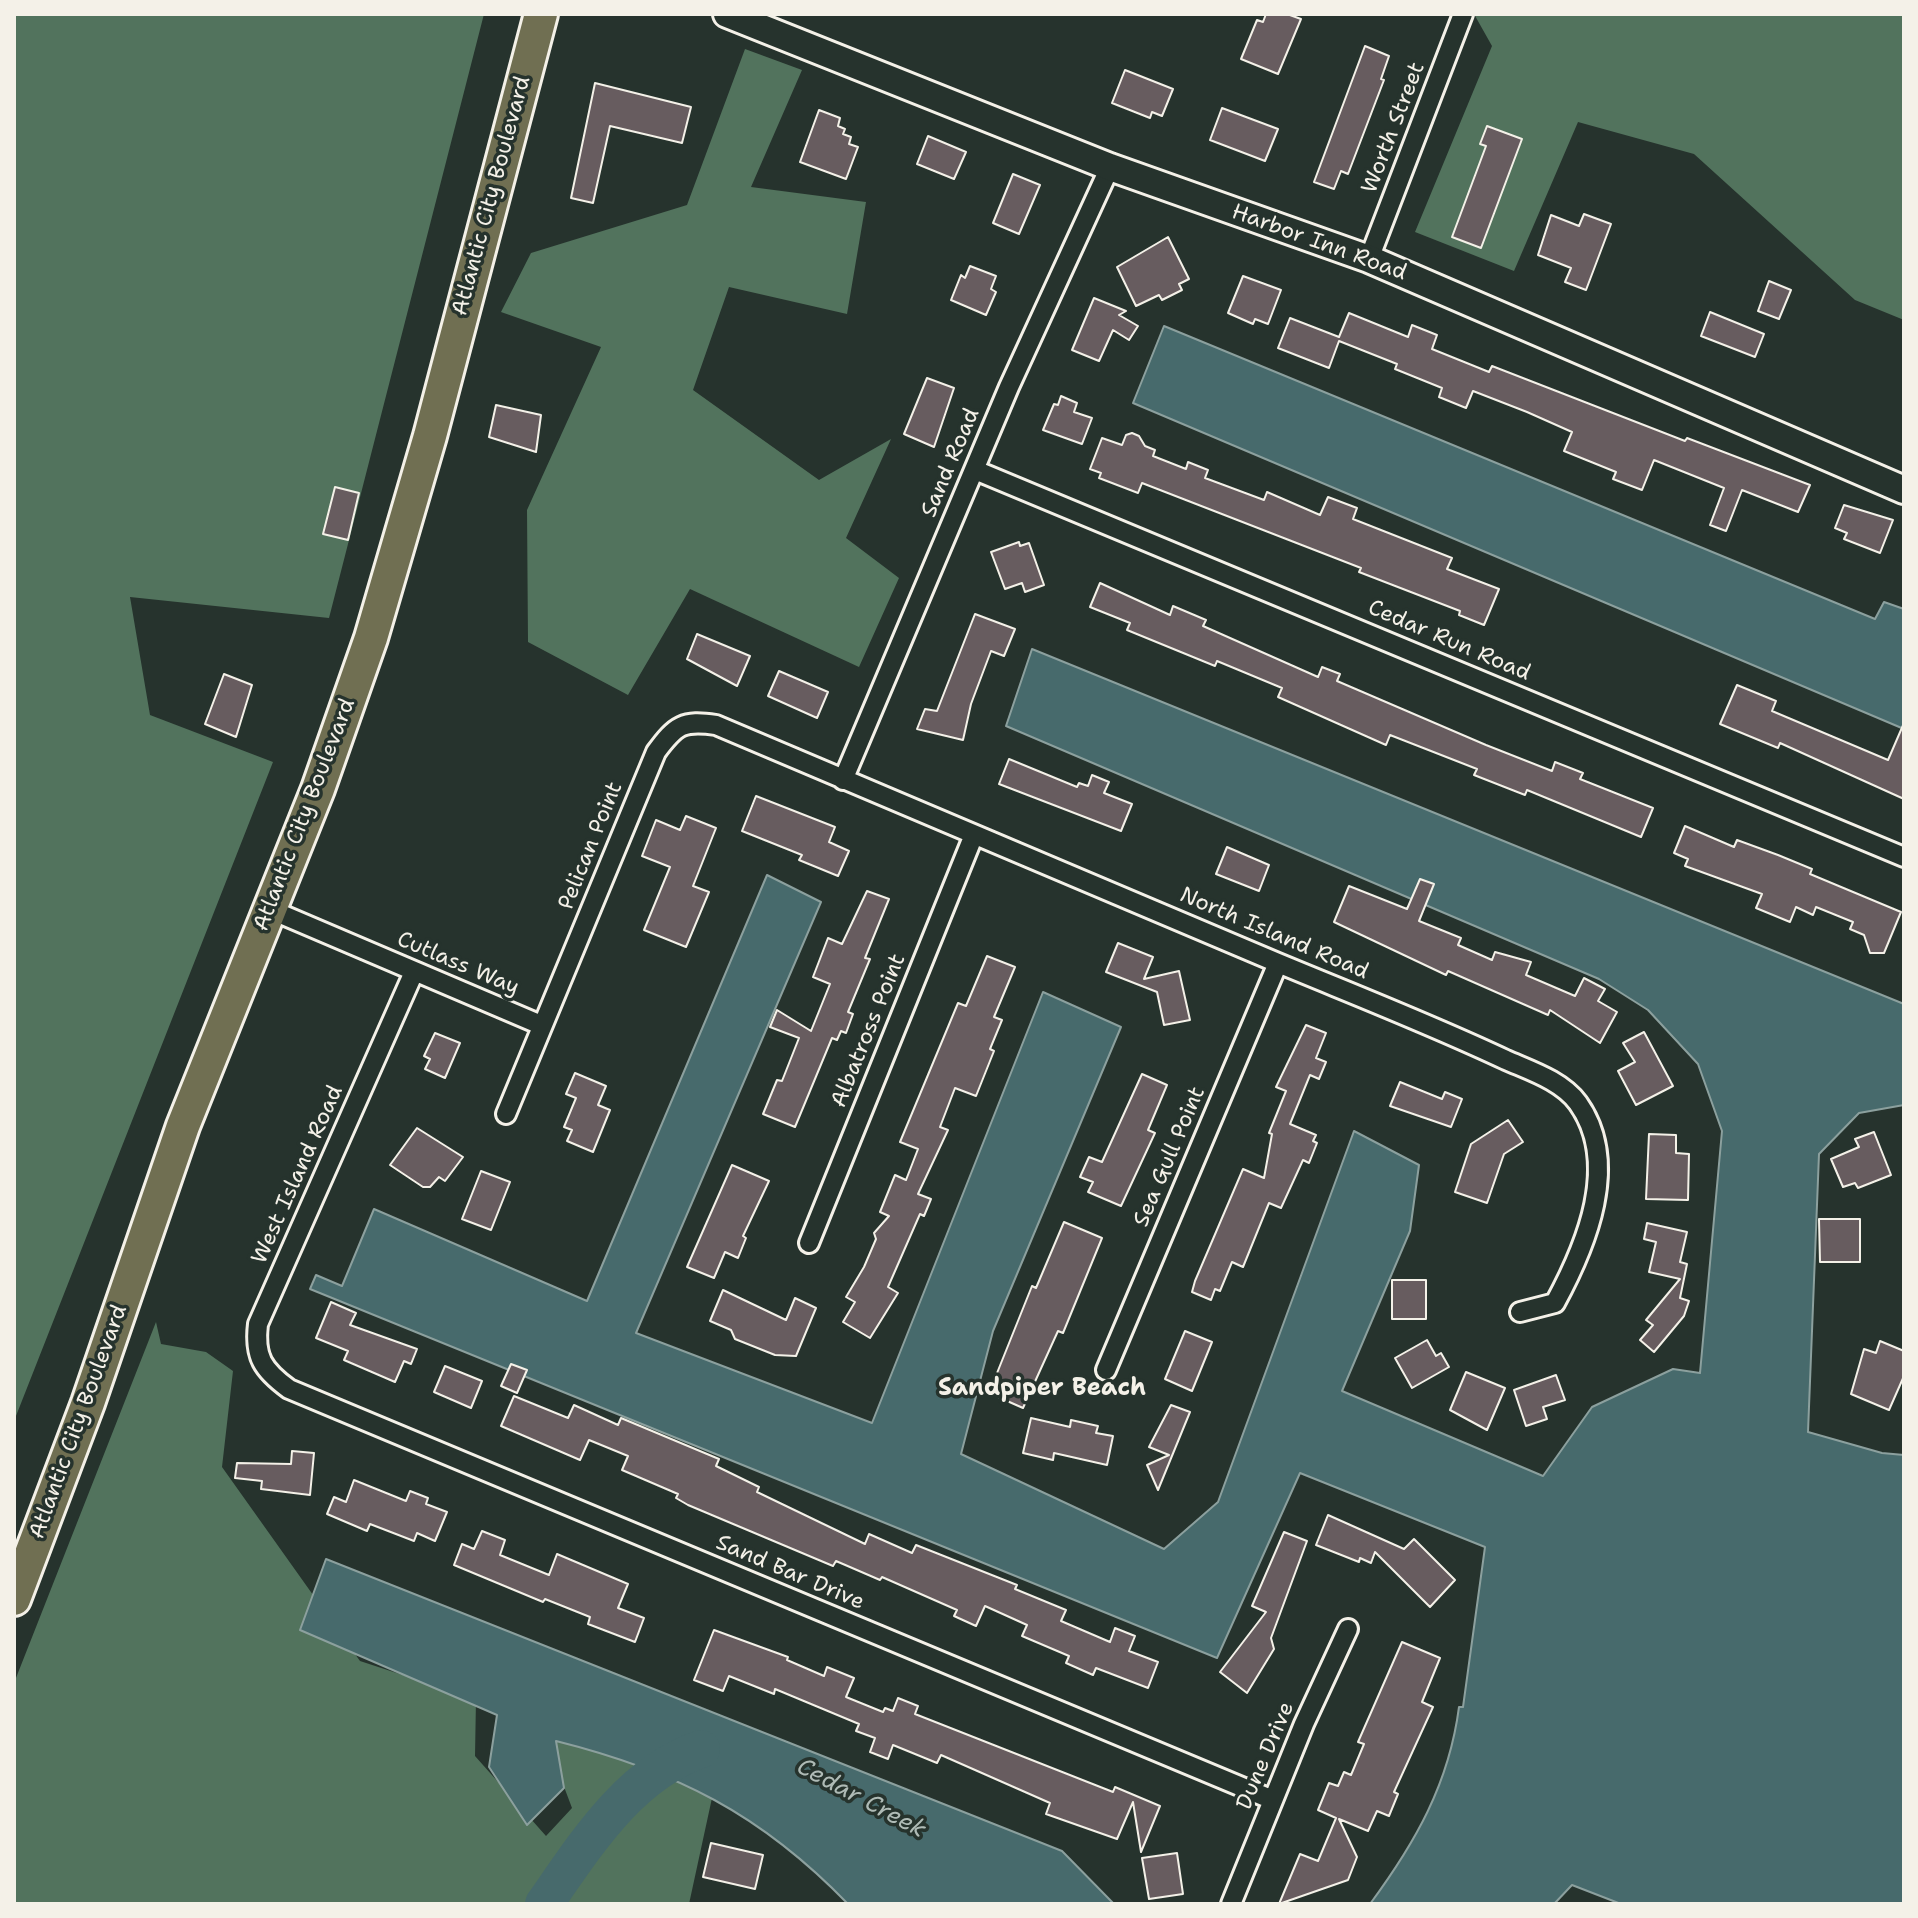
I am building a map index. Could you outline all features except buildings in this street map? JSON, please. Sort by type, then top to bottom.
[{"type":"highway","name":"Atlantic City Boulevard","points":[[14,1599],[88,1403],[183,1126],[318,789],[371,638],[430,436],[541,14]]},
{"type":"main road","name":"Harbor Inn Road","points":[[727,14],[1110,167],[1369,259],[1904,490]]},
{"type":"street","name":"Worth Street","points":[[1369,259],[1463,14]]},
{"type":"street","name":"Sand Road","points":[[843,780],[975,470],[1110,167]]},
{"type":"street","name":"Cedar Run Road","points":[[975,470],[1904,857]]},
{"type":"street","name":"Pelican Point","points":[[541,1025],[656,752],[673,728],[694,722],[716,725]]},
{"type":"street","name":"North Island Road","points":[[716,725],[973,837],[1452,1034],[1557,1084],[1577,1102],[1593,1139],[1598,1196],[1572,1271],[1555,1303],[1520,1312]]},
{"type":"street","name":"Albatross Point","points":[[809,1243],[973,837]]},
{"type":"street","name":"Cutlass Way","points":[[269,909],[541,1025]]},
{"type":"street","name":"Sea Gull Point","points":[[1106,1370],[1278,963]]},
{"type":"street","name":"West Island Road","points":[[289,1389],[270,1376],[258,1360],[255,1346],[258,1324],[414,972]]},
{"type":"street","points":[[506,1114],[541,1025]]},
{"type":"street","name":"Sand Bar Drive","points":[[289,1389],[1273,1800]]},
{"type":"street","name":"Dune Drive","points":[[1231,1904],[1348,1629]]},
{"type":"green space","points":[[14,14],[484,14],[329,618],[130,597],[150,715],[273,762],[14,1421]]},
{"type":"green space","points":[[1474,14],[1904,14],[1904,320],[1855,300],[1694,154],[1578,122],[1514,271],[1415,232],[1492,46]]},
{"type":"green space","points":[[745,49],[802,70],[751,187],[866,202],[847,314],[729,287],[693,390],[819,480],[891,439],[846,538],[899,578],[859,667],[690,589],[628,695],[528,642],[527,510],[601,347],[501,312],[531,253],[687,205]]},
{"type":"green space","points":[[156,1322],[161,1344],[206,1352],[233,1371],[222,1467],[360,1661],[476,1699],[475,1756],[546,1836],[572,1808],[543,1731],[636,1763],[712,1798],[689,1904],[14,1904],[14,1683]]},
{"type":"water","points":[[1164,326],[1875,619],[1884,602],[1904,609],[1904,729],[1133,403]]},
{"type":"water","points":[[1032,649],[1904,1004],[1904,1105],[1859,1113],[1819,1154],[1808,1432],[1882,1453],[1904,1455],[1904,1904],[1621,1904],[1572,1885],[1554,1904],[1370,1904],[1428,1812],[1447,1762],[1459,1707],[1463,1707],[1485,1547],[1300,1473],[1217,1658],[310,1289],[316,1275],[342,1286],[374,1209],[587,1301],[767,875],[821,902],[636,1333],[872,1423],[1043,992],[1121,1027],[993,1331],[961,1454],[1164,1549],[1218,1502],[1354,1131],[1419,1165],[1410,1231],[1342,1391],[1543,1476],[1592,1407],[1673,1369],[1700,1373],[1722,1131],[1698,1064],[1648,1010],[1599,979],[1006,726]]},
{"type":"water","points":[[326,1559],[1062,1851],[1114,1904],[848,1904],[783,1845],[714,1800],[640,1766],[556,1741],[564,1788],[527,1825],[489,1767],[497,1715],[300,1630]]},
{"type":"waterway","name":"Cedar Creek","points":[[544,1904],[593,1835],[631,1793],[675,1760],[701,1749]]},
{"type":"district","name":"Sandpiper Beach","points":[[1042,1389]]}]
